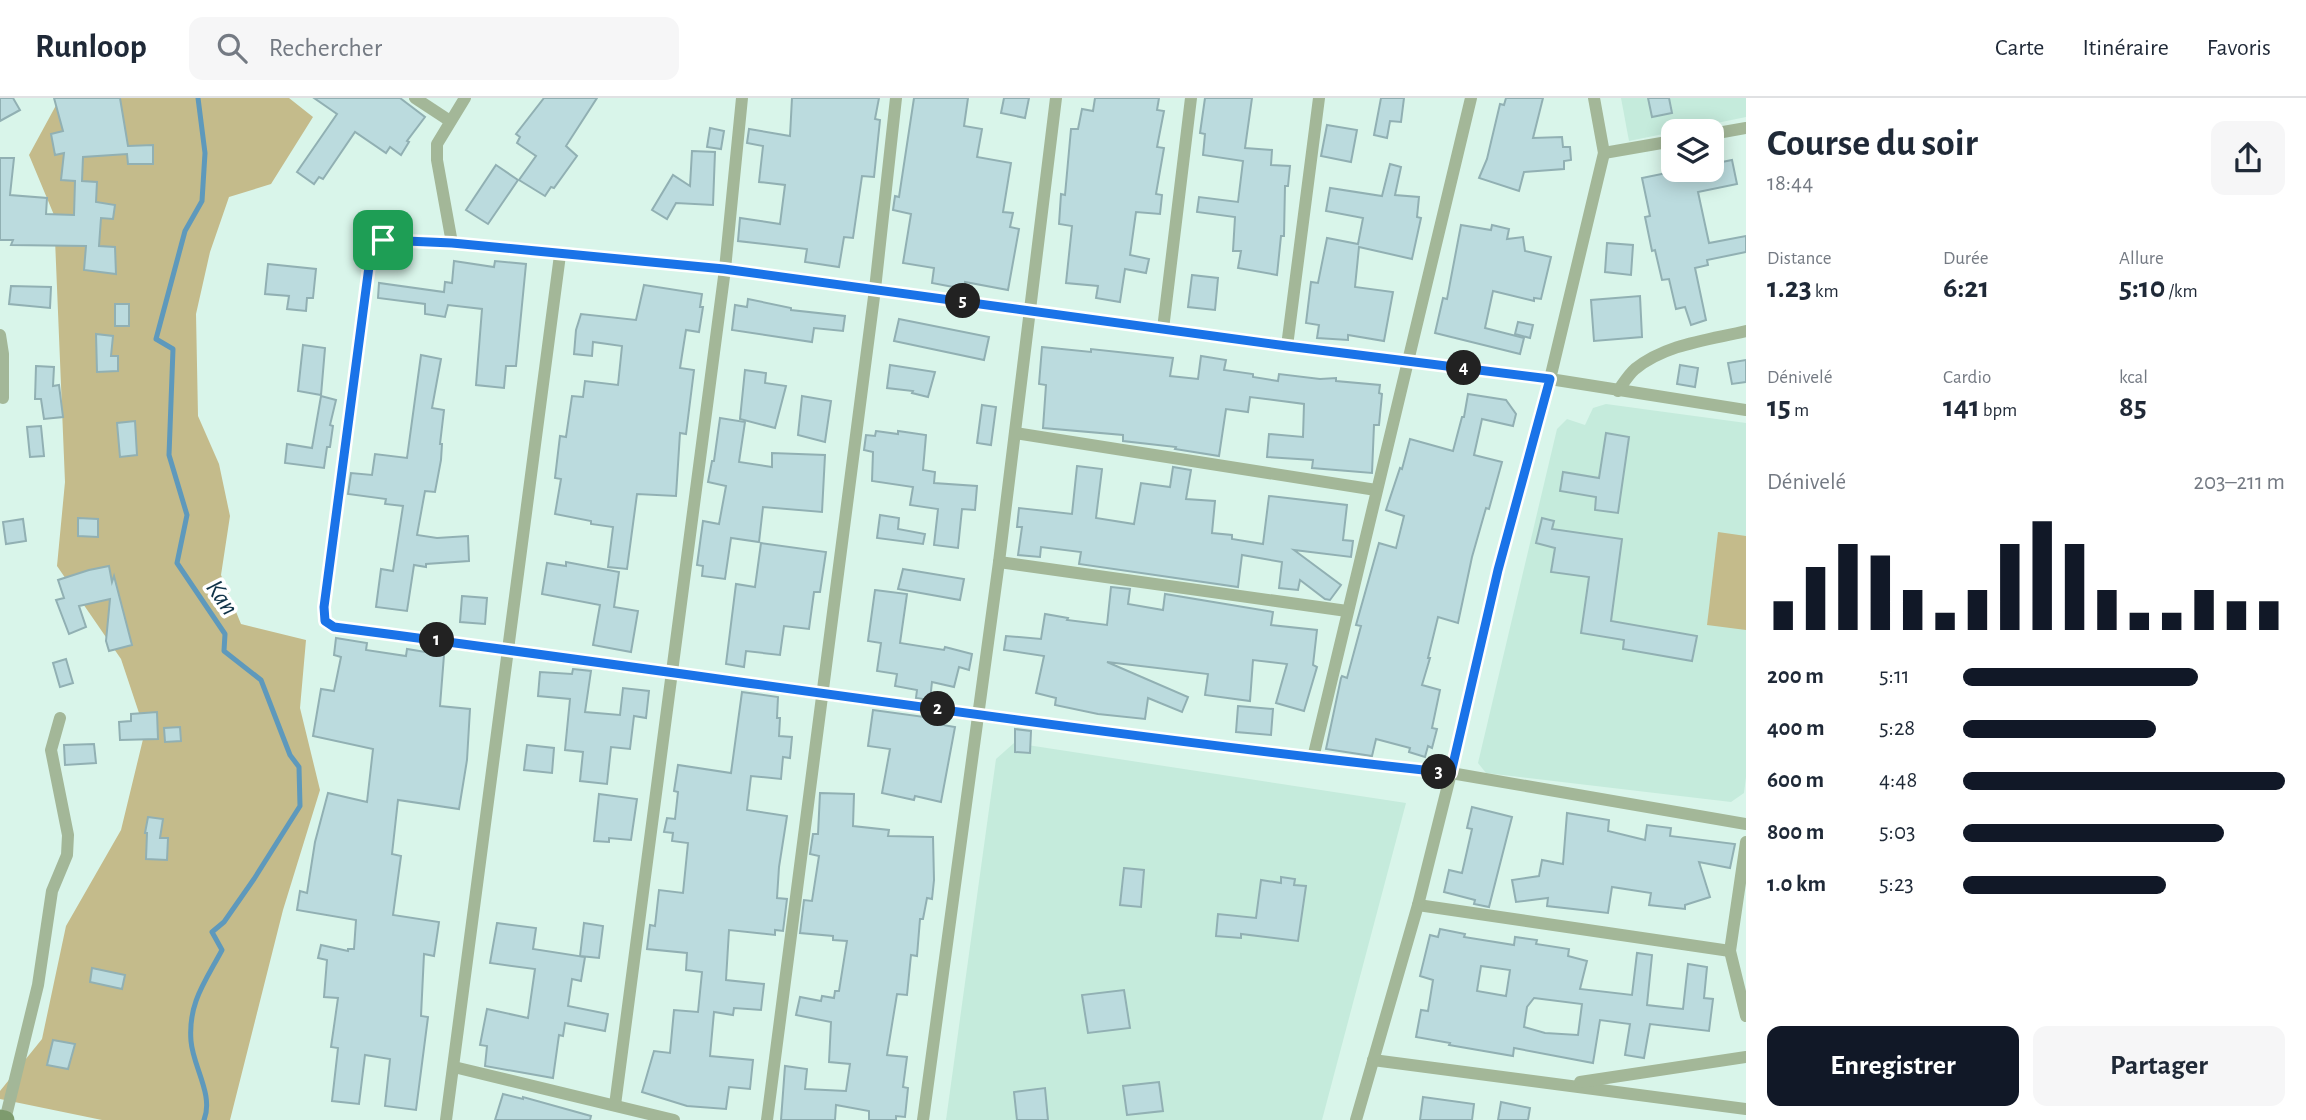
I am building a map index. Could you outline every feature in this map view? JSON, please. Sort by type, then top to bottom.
[{"type":"street","points":[[415,98],[450,121]]},
{"type":"street","points":[[452,243],[437,160],[437,144],[465,98]]},
{"type":"street","points":[[615,1105],[724,269],[742,98]]},
{"type":"street","points":[[766,1120],[875,289],[896,98]]},
{"type":"street","points":[[923,1120],[999,562],[1056,98]]},
{"type":"street","points":[[1163,329],[1191,98]]},
{"type":"street","points":[[1287,346],[1319,98]]},
{"type":"street","points":[[1313,758],[1471,98]]},
{"type":"street","points":[[1356,1120],[1418,905],[1498,570],[1550,379],[1604,153],[1594,98]]},
{"type":"street","points":[[1724,132],[1746,128]]},
{"type":"street","points":[[1604,153],[1661,143]]},
{"type":"street","points":[[1746,410],[1550,379],[724,269],[452,243],[383,240],[374,245],[324,607],[325,621],[334,627],[978,715],[1451,773],[1746,824]]},
{"type":"street","points":[[446,1120],[560,255]]},
{"type":"street","points":[[1618,391],[1633,371],[1653,356],[1684,345],[1746,331]]},
{"type":"street","points":[[0,335],[3,398]]},
{"type":"street","points":[[1015,433],[1376,489]]},
{"type":"street","points":[[999,562],[1347,611]]},
{"type":"street","points":[[3,1120],[38,985],[52,891],[67,855],[68,835],[51,750],[60,719]]},
{"type":"street","points":[[1746,842],[1730,951],[1746,1016]]},
{"type":"street","points":[[1418,905],[1730,951]]},
{"type":"street","points":[[1566,1084],[1746,1057]]},
{"type":"street","points":[[1373,1059],[1746,1109]]},
{"type":"street","points":[[454,1067],[674,1120]]},
{"type":"shaded area","points":[[60,98],[289,98],[313,117],[271,184],[229,197],[210,252],[196,314],[198,416],[219,464],[230,516],[221,575],[241,624],[306,640],[300,708],[320,790],[283,910],[230,1120],[102,1120],[0,1099],[0,1091],[42,1039],[66,926],[121,830],[145,731],[121,659],[57,566],[65,482],[54,215],[29,155]]},
{"type":"shaded area","points":[[1621,98],[1746,98],[1746,117],[1724,122],[1724,119],[1661,119],[1661,134],[1629,141]]},
{"type":"shaded area","points":[[1606,404],[1746,423],[1746,777],[1744,793],[1731,802],[1486,773],[1478,763],[1557,429],[1567,419],[1585,425],[1593,408]]},
{"type":"shaded area","points":[[1718,532],[1746,536],[1746,630],[1707,625]]},
{"type":"shaded area","points":[[1014,743],[1406,803],[1322,1120],[946,1120],[996,759]]},
{"type":"building","points":[[0,98],[13,98],[20,110],[0,121]]},
{"type":"building","points":[[54,98],[120,98],[128,146],[153,145],[153,164],[128,164],[127,154],[83,157],[82,181],[97,182],[96,202],[115,205],[113,219],[101,218],[99,246],[115,247],[116,274],[84,270],[86,246],[11,245],[13,240],[0,240],[0,158],[14,158],[10,195],[47,198],[46,214],[74,215],[75,181],[61,180],[64,153],[55,155],[51,134],[63,131]]},
{"type":"building","points":[[314,98],[400,98],[425,117],[407,141],[409,142],[401,155],[390,147],[386,153],[355,132],[323,179],[319,177],[314,184],[297,172],[337,114]]},
{"type":"building","points":[[544,98],[597,98],[566,146],[577,156],[545,196],[519,180],[536,156],[517,143],[520,137],[516,134]]},
{"type":"building","points":[[792,98],[879,98],[875,119],[880,120],[874,177],[862,176],[853,238],[844,237],[839,267],[805,262],[807,249],[738,241],[740,218],[780,224],[785,185],[759,182],[763,146],[747,143],[749,129],[790,136]]},
{"type":"building","points":[[914,98],[968,98],[964,126],[982,129],[977,157],[1011,163],[1003,212],[1013,213],[1010,227],[1019,229],[1008,290],[965,282],[964,289],[932,283],[934,268],[903,263],[911,214],[893,210],[895,196],[899,197]]},
{"type":"building","points":[[1004,98],[1029,98],[1025,118],[1001,113]]},
{"type":"building","points":[[1095,98],[1159,98],[1157,110],[1164,111],[1157,147],[1164,148],[1156,194],[1162,195],[1160,214],[1136,212],[1130,255],[1149,259],[1146,273],[1125,269],[1120,302],[1096,298],[1098,286],[1066,283],[1072,226],[1059,224],[1061,194],[1065,195],[1071,129],[1078,129],[1082,109],[1093,111]]},
{"type":"building","points":[[1205,98],[1252,98],[1245,148],[1272,150],[1271,165],[1290,166],[1288,186],[1285,186],[1284,236],[1281,236],[1277,275],[1238,268],[1241,251],[1233,251],[1235,217],[1197,212],[1199,197],[1238,202],[1243,161],[1203,155],[1205,134],[1200,133]]},
{"type":"building","points":[[1381,98],[1404,98],[1401,122],[1390,121],[1387,138],[1374,135]]},
{"type":"building","points":[[1506,98],[1543,98],[1533,138],[1562,137],[1563,147],[1570,147],[1571,160],[1564,161],[1564,169],[1524,172],[1519,191],[1479,178],[1487,159],[1500,104],[1504,105]]},
{"type":"building","points":[[1648,98],[1669,98],[1672,113],[1652,117]]},
{"type":"building","points":[[1327,125],[1357,130],[1351,162],[1321,156]]},
{"type":"building","points":[[710,128],[724,131],[721,149],[707,147]]},
{"type":"building","points":[[692,151],[715,152],[713,205],[676,203],[667,219],[652,210],[673,175],[690,186]]},
{"type":"building","points":[[1732,160],[1737,184],[1698,192],[1709,243],[1746,236],[1746,252],[1707,260],[1708,265],[1695,268],[1706,320],[1691,325],[1685,307],[1676,309],[1669,279],[1662,280],[1655,250],[1652,251],[1645,217],[1650,216],[1642,178],[1661,174],[1661,182],[1724,182],[1724,162]]},
{"type":"building","points":[[1390,164],[1401,167],[1395,195],[1419,197],[1417,217],[1421,218],[1412,259],[1359,247],[1355,287],[1393,292],[1384,341],[1348,335],[1348,340],[1317,338],[1319,325],[1306,323],[1311,282],[1318,283],[1327,238],[1358,244],[1363,218],[1326,211],[1330,188],[1382,196]]},
{"type":"building","points":[[496,165],[518,180],[488,224],[466,210]]},
{"type":"building","points":[[1461,225],[1491,230],[1492,225],[1509,229],[1507,239],[1523,237],[1525,251],[1551,257],[1541,299],[1534,298],[1534,301],[1493,291],[1485,328],[1524,338],[1520,354],[1435,333],[1443,298],[1447,299]]},
{"type":"building","points":[[1607,243],[1633,245],[1631,275],[1605,272]]},
{"type":"building","points":[[454,261],[494,267],[495,261],[526,264],[516,366],[506,366],[504,388],[476,385],[482,309],[448,305],[445,317],[425,314],[425,304],[378,298],[379,283],[444,292],[445,282],[452,283]]},
{"type":"building","points":[[268,264],[316,269],[313,298],[307,298],[306,311],[287,309],[289,296],[265,294]]},
{"type":"building","points":[[1192,275],[1218,278],[1215,310],[1188,307]]},
{"type":"building","points":[[644,285],[702,294],[700,307],[703,307],[699,332],[686,330],[680,368],[694,370],[686,434],[680,433],[676,496],[637,494],[627,569],[608,567],[613,527],[555,514],[561,479],[555,478],[560,436],[566,437],[572,396],[583,397],[585,381],[618,385],[622,346],[593,342],[592,356],[574,354],[576,330],[581,314],[636,320]]},
{"type":"building","points":[[11,286],[51,287],[50,308],[9,304]]},
{"type":"building","points":[[1640,296],[1642,337],[1594,341],[1591,300]]},
{"type":"building","points":[[748,299],[791,310],[845,316],[843,331],[814,328],[812,342],[732,330],[735,305],[747,307]]},
{"type":"building","points":[[115,304],[129,304],[129,326],[115,326]]},
{"type":"building","points":[[899,319],[989,337],[984,360],[894,341]]},
{"type":"building","points":[[1518,322],[1533,325],[1530,338],[1515,334]]},
{"type":"building","points":[[96,334],[113,336],[111,356],[118,356],[118,371],[97,372]]},
{"type":"building","points":[[303,345],[325,348],[321,395],[298,391]]},
{"type":"building","points":[[1042,347],[1091,352],[1091,349],[1173,358],[1170,376],[1198,379],[1201,356],[1226,360],[1224,370],[1253,374],[1253,377],[1278,381],[1279,374],[1320,379],[1336,378],[1336,381],[1380,385],[1379,393],[1382,394],[1379,425],[1374,425],[1372,473],[1312,468],[1313,460],[1267,457],[1269,434],[1303,437],[1304,404],[1250,397],[1248,412],[1226,409],[1219,456],[1175,449],[1176,447],[1123,441],[1123,435],[1043,428],[1046,385],[1039,384]]},
{"type":"building","points":[[421,355],[441,359],[432,408],[444,410],[441,460],[435,492],[425,491],[417,535],[437,538],[468,536],[469,561],[426,564],[426,567],[414,565],[407,611],[376,607],[381,569],[393,571],[403,506],[385,504],[386,499],[348,494],[351,473],[372,475],[375,454],[407,458]]},
{"type":"building","points":[[1746,360],[1746,382],[1732,384],[1728,363]]},
{"type":"building","points":[[890,365],[935,372],[928,397],[912,393],[913,391],[887,388]]},
{"type":"building","points":[[1680,365],[1698,368],[1695,387],[1677,384]]},
{"type":"building","points":[[36,366],[54,367],[53,386],[59,385],[63,417],[44,419],[41,399],[35,399]]},
{"type":"building","points":[[745,370],[766,373],[765,383],[786,386],[775,428],[740,419]]},
{"type":"building","points":[[1468,394],[1506,400],[1516,414],[1513,426],[1482,419],[1474,455],[1502,462],[1472,557],[1458,623],[1438,617],[1422,685],[1440,690],[1432,728],[1437,729],[1432,748],[1428,746],[1425,757],[1409,752],[1410,748],[1376,739],[1372,756],[1326,749],[1341,678],[1347,678],[1361,626],[1356,625],[1379,543],[1396,548],[1404,516],[1386,510],[1410,439],[1453,451]]},
{"type":"building","points":[[321,396],[336,400],[330,425],[333,426],[330,447],[327,447],[324,468],[285,463],[287,444],[312,448]]},
{"type":"building","points":[[802,396],[831,401],[825,442],[798,435]]},
{"type":"building","points":[[982,405],[996,407],[991,445],[977,443]]},
{"type":"building","points":[[720,418],[745,422],[739,462],[772,467],[772,453],[825,455],[822,512],[763,507],[759,542],[731,538],[725,579],[702,576],[703,566],[697,565],[703,521],[719,524],[726,486],[708,482]]},
{"type":"building","points":[[135,421],[137,455],[120,457],[117,423]]},
{"type":"building","points":[[41,426],[44,456],[30,457],[27,427]]},
{"type":"building","points":[[876,431],[926,435],[923,470],[935,472],[934,483],[977,486],[975,510],[962,509],[958,548],[934,545],[938,509],[910,505],[913,487],[872,481],[873,452],[864,450],[866,435],[875,436]]},
{"type":"building","points":[[1606,433],[1629,437],[1618,513],[1595,510],[1596,497],[1560,491],[1563,472],[1599,478]]},
{"type":"building","points":[[1077,466],[1102,469],[1096,518],[1134,524],[1141,483],[1170,487],[1173,467],[1191,470],[1186,499],[1215,501],[1212,533],[1232,535],[1232,539],[1263,544],[1269,496],[1347,505],[1343,540],[1353,541],[1351,557],[1294,550],[1341,585],[1330,600],[1300,580],[1298,590],[1279,588],[1282,562],[1242,555],[1238,587],[1079,564],[1081,552],[1041,547],[1040,557],[1018,555],[1022,527],[1017,527],[1019,508],[1072,514]]},
{"type":"building","points":[[880,515],[899,518],[898,529],[925,534],[923,544],[877,538]]},
{"type":"building","points":[[78,518],[98,519],[98,537],[78,536]]},
{"type":"building","points":[[1542,518],[1554,521],[1552,529],[1622,539],[1611,621],[1697,636],[1692,661],[1623,649],[1624,640],[1581,633],[1589,577],[1551,572],[1555,548],[1536,543]]},
{"type":"building","points":[[23,519],[26,541],[6,544],[3,522]]},
{"type":"building","points":[[761,543],[826,552],[820,592],[814,592],[809,629],[784,626],[780,655],[746,651],[744,667],[726,664],[736,584],[755,587]]},
{"type":"building","points":[[566,562],[619,572],[614,607],[638,611],[631,652],[593,645],[600,605],[542,594],[547,563],[566,566]]},
{"type":"building","points":[[109,566],[132,645],[109,651],[106,641],[110,599],[79,606],[86,627],[69,634],[56,600],[64,598],[58,580]]},
{"type":"building","points":[[903,569],[964,579],[960,600],[898,589]]},
{"type":"building","points":[[1111,587],[1130,589],[1128,604],[1163,610],[1165,594],[1273,612],[1271,625],[1317,630],[1313,665],[1317,667],[1304,711],[1276,703],[1287,664],[1253,660],[1250,701],[1205,695],[1208,674],[1107,662],[1188,697],[1182,712],[1148,698],[1145,719],[1098,714],[1055,705],[1056,698],[1036,693],[1044,656],[1004,650],[1006,636],[1041,639],[1045,614],[1107,625]]},
{"type":"building","points":[[875,590],[907,594],[900,643],[944,650],[945,647],[972,654],[969,670],[959,667],[954,687],[932,682],[930,700],[916,698],[917,690],[895,686],[897,674],[877,671],[881,643],[868,641]]},
{"type":"building","points":[[462,596],[487,598],[485,624],[460,622]]},
{"type":"building","points":[[336,638],[367,643],[366,650],[406,656],[407,649],[444,655],[440,706],[470,709],[467,760],[459,809],[398,800],[392,854],[401,856],[393,915],[439,922],[434,956],[424,954],[421,1016],[428,1017],[416,1110],[385,1106],[390,1059],[365,1055],[359,1104],[332,1101],[338,1048],[331,1047],[338,998],[324,997],[327,960],[318,958],[321,945],[348,951],[354,949],[356,920],[297,910],[300,891],[307,893],[315,842],[328,793],[367,802],[373,749],[313,736],[321,689],[334,691],[341,657],[334,655]]},
{"type":"building","points":[[66,659],[73,683],[60,687],[53,663]]},
{"type":"building","points":[[573,669],[591,671],[585,712],[620,715],[623,688],[649,691],[646,718],[634,716],[630,749],[611,747],[607,784],[580,781],[583,752],[565,750],[570,699],[538,696],[540,672],[572,674]]},
{"type":"building","points":[[742,692],[778,697],[779,736],[792,737],[790,758],[783,757],[781,779],[751,776],[747,810],[787,816],[777,898],[787,899],[783,931],[775,930],[775,935],[729,930],[726,980],[764,984],[761,1010],[734,1008],[733,1015],[714,1012],[710,1056],[753,1060],[750,1089],[729,1087],[726,1109],[687,1106],[642,1092],[654,1051],[670,1053],[674,1010],[698,1012],[702,972],[686,970],[687,953],[647,949],[650,925],[655,926],[659,890],[683,893],[688,843],[672,841],[673,833],[664,832],[667,818],[675,819],[678,792],[674,791],[678,765],[731,773]]},
{"type":"building","points":[[1238,706],[1273,709],[1271,735],[1236,732]]},
{"type":"building","points":[[873,710],[932,718],[931,723],[955,727],[941,802],[882,793],[890,749],[868,746]]},
{"type":"building","points":[[157,712],[158,739],[120,740],[119,722],[131,721],[131,714]]},
{"type":"building","points":[[180,727],[181,741],[165,742],[164,728]]},
{"type":"building","points":[[1015,729],[1031,731],[1030,753],[1015,752]]},
{"type":"building","points":[[94,744],[96,763],[65,765],[64,745]]},
{"type":"building","points":[[527,745],[554,748],[552,773],[524,770]]},
{"type":"building","points":[[820,793],[854,794],[853,826],[889,830],[888,836],[933,837],[932,899],[927,898],[923,919],[920,919],[917,956],[911,955],[907,995],[897,994],[887,1055],[907,1057],[903,1087],[908,1088],[905,1117],[896,1116],[896,1120],[869,1120],[869,1111],[836,1105],[835,1120],[781,1120],[785,1066],[807,1069],[805,1089],[846,1091],[850,1064],[829,1062],[831,1022],[796,1015],[800,997],[821,1001],[822,996],[834,998],[835,991],[839,991],[847,941],[833,940],[833,936],[800,933],[804,900],[812,901],[819,856],[810,854],[813,834],[818,834]]},
{"type":"building","points":[[599,794],[637,799],[631,840],[609,838],[609,842],[594,841]]},
{"type":"building","points":[[1472,807],[1512,817],[1489,907],[1474,904],[1475,900],[1444,892],[1449,870],[1462,873],[1472,829],[1467,828]]},
{"type":"building","points":[[1567,813],[1609,820],[1608,831],[1645,840],[1647,825],[1671,828],[1670,836],[1735,844],[1730,868],[1699,862],[1710,897],[1685,905],[1685,909],[1649,905],[1651,893],[1612,887],[1608,913],[1547,906],[1548,898],[1516,902],[1512,880],[1539,876],[1542,860],[1563,864]]},
{"type":"building","points":[[148,817],[163,819],[160,838],[168,838],[167,860],[146,859],[145,833]]},
{"type":"building","points":[[1124,868],[1144,870],[1141,907],[1120,905]]},
{"type":"building","points":[[1281,877],[1295,879],[1294,885],[1306,886],[1298,941],[1241,934],[1241,938],[1216,936],[1218,914],[1256,918],[1261,880],[1281,883]]},
{"type":"building","points":[[497,923],[536,928],[533,949],[585,957],[581,981],[572,979],[568,1006],[608,1014],[605,1031],[565,1023],[563,1036],[559,1035],[553,1078],[485,1066],[487,1046],[480,1045],[487,1009],[528,1018],[535,969],[490,963]]},
{"type":"building","points":[[584,923],[603,926],[599,958],[580,956]]},
{"type":"building","points":[[1440,929],[1465,934],[1464,937],[1514,945],[1515,937],[1537,940],[1536,944],[1569,949],[1568,956],[1587,961],[1580,989],[1632,995],[1637,953],[1652,955],[1647,1005],[1673,1008],[1683,1009],[1688,964],[1707,967],[1704,998],[1713,999],[1709,1031],[1650,1024],[1644,1058],[1625,1055],[1630,1024],[1600,1020],[1593,1063],[1514,1048],[1513,1056],[1416,1037],[1421,1010],[1428,1011],[1433,980],[1420,976],[1430,935],[1438,937]],"holes":[[[1481,966],[1510,970],[1506,996],[1477,991]],[[1534,998],[1582,1004],[1578,1035],[1545,1033],[1524,1027],[1527,1007]]]},
{"type":"building","points":[[92,968],[125,975],[122,989],[90,982]]},
{"type":"building","points":[[1124,990],[1130,1028],[1088,1033],[1082,995]]},
{"type":"building","points":[[53,1040],[75,1044],[68,1069],[47,1065]]},
{"type":"building","points":[[1159,1082],[1163,1111],[1127,1115],[1123,1086]]},
{"type":"building","points":[[1045,1088],[1048,1120],[1017,1120],[1014,1092]]},
{"type":"building","points":[[503,1094],[591,1116],[590,1120],[495,1120]]},
{"type":"building","points":[[1423,1097],[1474,1104],[1472,1120],[1420,1120]]},
{"type":"building","points":[[1501,1102],[1530,1108],[1528,1120],[1498,1120]]},
{"type":"waterway","name":"Kan","points":[[198,98],[205,153],[202,201],[185,231],[156,339],[173,349],[169,455],[187,515],[177,563],[225,634],[224,651],[261,680],[290,755],[299,767],[300,806],[224,922],[212,932],[222,950],[199,993],[191,1027],[193,1051],[205,1091],[204,1120]]},
{"type":"route","points":[[383,240],[452,243],[724,269],[1550,379],[1498,570],[1451,773],[978,715],[334,627],[325,621],[324,607],[370,259],[374,245],[383,240]]}]
